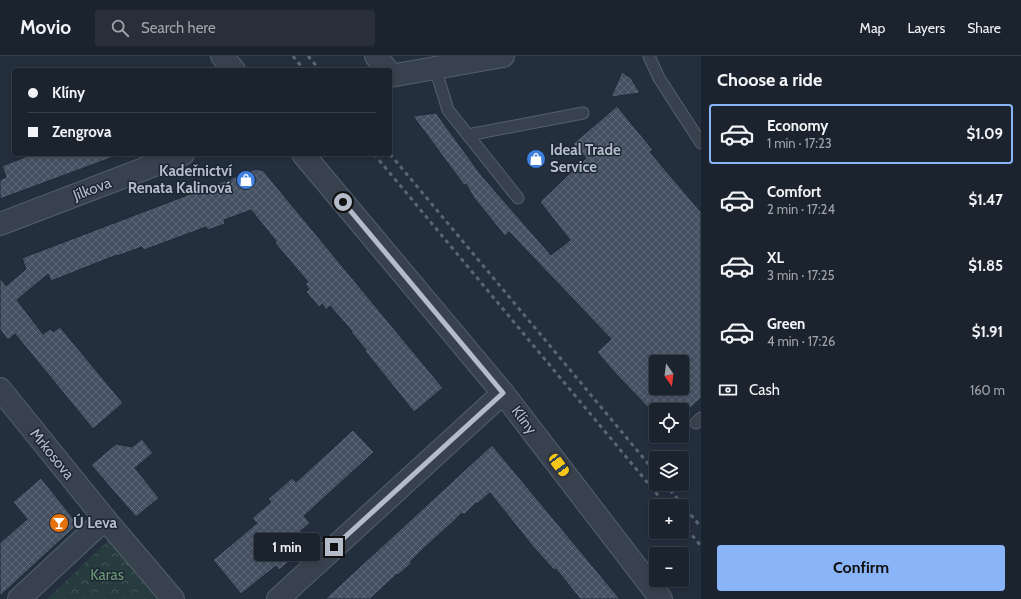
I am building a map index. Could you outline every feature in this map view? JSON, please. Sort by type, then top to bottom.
[{"type":"street","points":[[222,56],[232,68]]},
{"type":"street","points":[[376,56],[385,68]]},
{"type":"street","points":[[392,74],[503,56]]},
{"type":"street","name":"Jílkova","points":[[0,224],[178,156]]},
{"type":"street","name":"Klíny","points":[[305,156],[503,393],[661,599]]},
{"type":"street","name":"Mrkosova","points":[[0,389],[105,519],[173,599]]},
{"type":"street","points":[[278,599],[503,393]]},
{"type":"street","points":[[19,599],[105,519]]},
{"type":"lane","points":[[649,56],[659,78],[701,143]]},
{"type":"lane","points":[[434,68],[448,110],[518,198]]},
{"type":"lane","points":[[468,135],[583,113]]},
{"type":"green space","name":"Karas","points":[[108,541],[160,599],[47,599]]},
{"type":"building","points":[[622,72],[631,78],[640,93],[611,97]]},
{"type":"building","points":[[617,106],[653,150],[650,152],[701,212],[701,398],[689,409],[689,403],[649,403],[649,409],[616,374],[597,352],[611,339],[509,232],[505,236],[474,198],[466,184],[464,185],[413,116],[436,113],[482,176],[551,255],[570,240],[540,202],[586,158],[573,144]]},
{"type":"building","points":[[28,156],[116,156],[0,199],[0,180],[6,177],[2,166]]},
{"type":"building","points":[[256,169],[264,171],[443,388],[414,412],[365,351],[366,350],[351,332],[352,331],[330,306],[326,310],[322,304],[319,307],[306,292],[309,289],[305,284],[308,282],[275,243],[276,241],[251,210],[224,220],[225,224],[208,230],[206,227],[144,250],[142,247],[117,255],[51,281],[48,274],[17,300],[43,334],[50,329],[53,332],[60,327],[123,403],[93,429],[15,334],[8,340],[0,330],[0,278],[6,286],[26,269],[22,258]]},
{"type":"building","points":[[353,430],[374,452],[304,516],[310,523],[295,536],[306,548],[279,570],[276,566],[241,594],[213,560],[257,523],[252,518],[271,502],[268,499],[292,478],[296,482]]},
{"type":"building","points":[[142,439],[153,453],[135,468],[159,498],[136,517],[91,465],[116,444],[132,447]]},
{"type":"building","points":[[492,445],[620,599],[580,599],[556,569],[554,570],[534,548],[490,493],[477,504],[476,503],[464,515],[462,513],[410,562],[412,563],[398,575],[397,574],[370,599],[325,599]]},
{"type":"building","points":[[41,478],[78,524],[0,596],[0,543],[27,519],[13,502]]},
{"type":"railway","points":[[293,56],[302,68]]},
{"type":"railway","points":[[308,56],[318,68]]},
{"type":"railway","points":[[376,156],[661,499]]},
{"type":"railway","points":[[392,156],[649,465]]},
{"type":"railway","points":[[671,491],[701,527]]},
{"type":"railway","points":[[689,531],[701,546]]},
{"type":"place","name":"Ideal Trade Service","points":[[536,159]]},
{"type":"place","name":"Kadeřnictví Renata Kalinová","points":[[246,180]]},
{"type":"place","name":"Ú Leva","points":[[59,523]]},
{"type":"route","points":[[334,547],[503,393],[343,202]]}]
